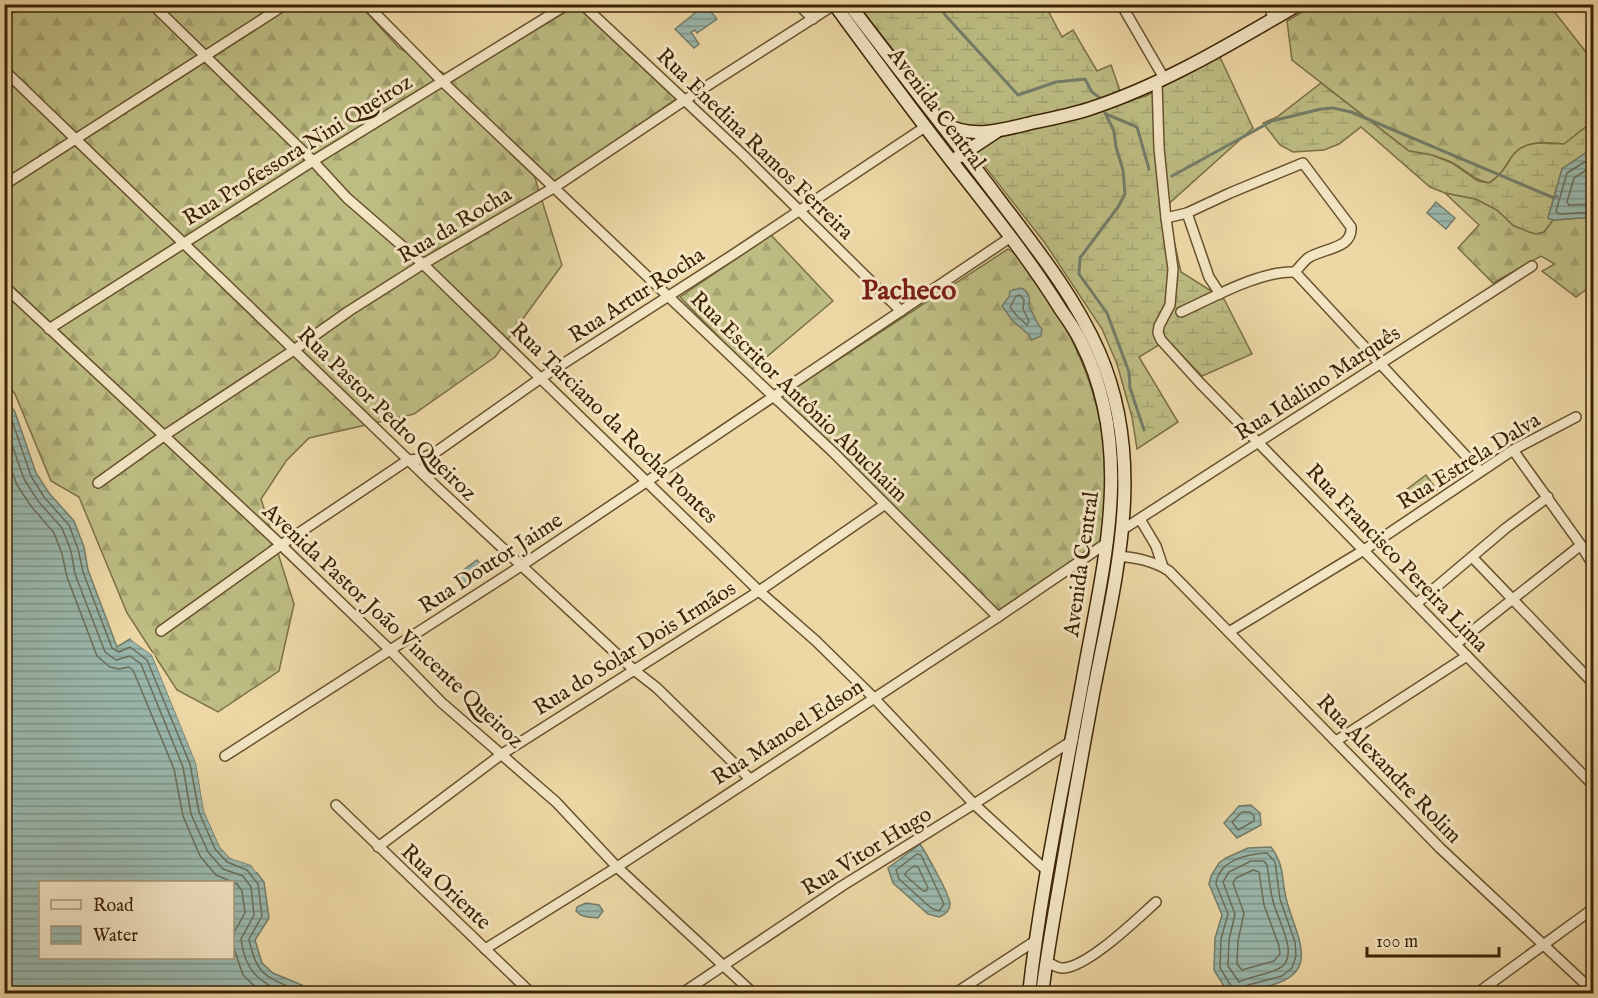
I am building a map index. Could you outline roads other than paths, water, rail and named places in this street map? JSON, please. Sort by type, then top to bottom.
[{"type":"main road","name":"Avenida Central","points":[[849,4],[974,166],[1064,288],[1081,315],[1100,355],[1122,432],[1126,488],[1119,556],[1081,759],[1042,993]]},
{"type":"main road","points":[[938,121],[956,131],[967,133],[997,131],[1088,109],[1161,80],[1299,4]]},
{"type":"main road","name":"Avenida Central","points":[[834,5],[1042,280],[1081,341],[1101,394],[1109,429],[1113,475],[1108,542],[1047,871],[1029,993]]},
{"type":"main road","points":[[952,162],[997,131]]},
{"type":"main road","points":[[974,166],[975,152],[984,140]]},
{"type":"street","points":[[4,12],[17,4]]},
{"type":"street","name":"Rua Tarciano da Rocha Pontes","points":[[152,4],[313,161],[347,198],[423,264],[759,591],[816,641],[974,804],[1047,871]]},
{"type":"street","points":[[4,185],[286,4]]},
{"type":"street","name":"Rua Escritor Antônio Abuchaim","points":[[366,4],[443,82],[832,451],[998,617]]},
{"type":"street","name":"Rua Professora Nini Queiroz","points":[[49,329],[182,243],[568,4]]},
{"type":"street","name":"Rua Enedina Ramos Ferreira","points":[[582,4],[742,154],[901,311]]},
{"type":"street","points":[[798,4],[813,19]]},
{"type":"street","points":[[1121,4],[1161,80],[1160,147],[1166,218],[1187,213],[1303,163],[1351,226],[1352,235],[1347,241],[1308,258],[1295,272]]},
{"type":"street","points":[[1269,4],[1273,20]]},
{"type":"street","name":"Rua da Rocha","points":[[98,483],[165,435],[350,311],[423,264],[555,187],[685,100],[834,5]]},
{"type":"street","name":"Rua Pastor Pedro Queiroz","points":[[4,70],[408,460],[634,670],[657,688],[749,778]]},
{"type":"street","name":"Rua Artur Rocha","points":[[161,632],[281,545],[408,460],[420,459],[436,452],[541,378],[799,212],[925,127]]},
{"type":"street","points":[[1187,213],[1209,277],[1220,294]]},
{"type":"street","name":"Rua Francisco Pereira Lima","points":[[1166,218],[1173,269],[1170,305],[1159,326],[1158,333],[1173,355],[1593,786]]},
{"type":"street","name":"Rua Doutor Jaime","points":[[225,756],[521,566],[1011,237]]},
{"type":"street","name":"Rua Idalino Marquês","points":[[1122,530],[1532,266]]},
{"type":"street","points":[[1181,312],[1256,279],[1295,272],[1480,471]]},
{"type":"street","name":"Avenida Pastor João Vincente Queiroz","points":[[4,286],[281,545],[441,702],[556,802],[617,867],[754,993]]},
{"type":"street","name":"Rua Estrela Dalva","points":[[1229,632],[1364,550],[1513,450],[1576,417]]},
{"type":"street","points":[[1513,450],[1581,545],[1593,567]]},
{"type":"street","points":[[1416,604],[1506,528],[1548,497]]},
{"type":"street","name":"Rua do Solar Dois Irmãos","points":[[378,847],[502,754],[759,591],[884,505]]},
{"type":"street","name":"Rua Alexandre Rolim","points":[[1140,519],[1156,546],[1163,567]]},
{"type":"street","name":"Rua Manoel Edson","points":[[485,948],[617,867],[749,778],[998,617],[1108,542]]},
{"type":"street","points":[[1456,644],[1581,545]]},
{"type":"street","name":"Rua Alexandre Rolim","points":[[1119,556],[1141,559],[1163,567],[1440,848],[1593,992]]},
{"type":"street","points":[[1473,558],[1593,684]]},
{"type":"street","points":[[1336,741],[1467,656]]},
{"type":"street","name":"Rua Vitor Hugo","points":[[681,993],[842,886],[1073,740]]},
{"type":"street","points":[[1583,776],[1593,769]]},
{"type":"street","name":"Rua Oriente","points":[[336,805],[532,993]]},
{"type":"street","points":[[1047,962],[1061,969],[1070,967],[1116,938],[1156,902]]},
{"type":"street","points":[[1476,993],[1593,908]]},
{"type":"street","points":[[954,993],[1035,941]]},
{"type":"water","points":[[705,5],[717,19],[697,33],[695,30],[691,32],[699,44],[694,48],[675,29]]},
{"type":"water","points":[[1593,148],[1593,217],[1553,220],[1548,218],[1562,169]]},
{"type":"water","points":[[1436,202],[1455,218],[1446,229],[1427,213]]},
{"type":"water","points":[[1021,288],[1028,294],[1029,307],[1042,329],[1041,336],[1031,340],[1030,336],[1012,320],[1002,306],[1009,297],[1010,291]]},
{"type":"water","points":[[4,395],[15,412],[36,473],[49,493],[74,521],[84,547],[88,570],[117,647],[130,639],[152,655],[196,763],[204,811],[220,847],[230,858],[251,865],[264,882],[269,918],[255,940],[262,963],[273,973],[302,985],[306,993],[5,993]]},
{"type":"water","points":[[477,560],[485,571],[465,585],[458,574]]},
{"type":"water","points":[[1251,805],[1260,813],[1261,825],[1237,838],[1224,823],[1239,806]]},
{"type":"water","points":[[920,844],[949,899],[949,909],[939,917],[928,914],[893,883],[888,868]]},
{"type":"water","points":[[1271,847],[1281,866],[1286,898],[1299,937],[1301,961],[1297,970],[1288,979],[1250,991],[1227,991],[1214,970],[1215,938],[1222,915],[1209,884],[1211,876],[1219,863],[1226,858],[1248,848]]},
{"type":"water","points":[[586,903],[599,905],[603,911],[598,918],[583,916],[576,911],[577,907]]},
{"type":"waterway","points":[[938,4],[946,16],[1018,95],[1056,82],[1085,79],[1092,92],[1100,98]]},
{"type":"waterway","points":[[1172,176],[1272,121],[1333,108],[1351,112],[1554,198],[1557,196]]},
{"type":"waterway","points":[[1105,113],[1114,131],[1123,170],[1125,194],[1080,258],[1079,274],[1107,313],[1129,372],[1130,388],[1144,430]]},
{"type":"waterway","points":[[1106,114],[1137,127],[1149,169]]},
{"type":"district","name":"Pacheco","points":[[909,289]]}]
